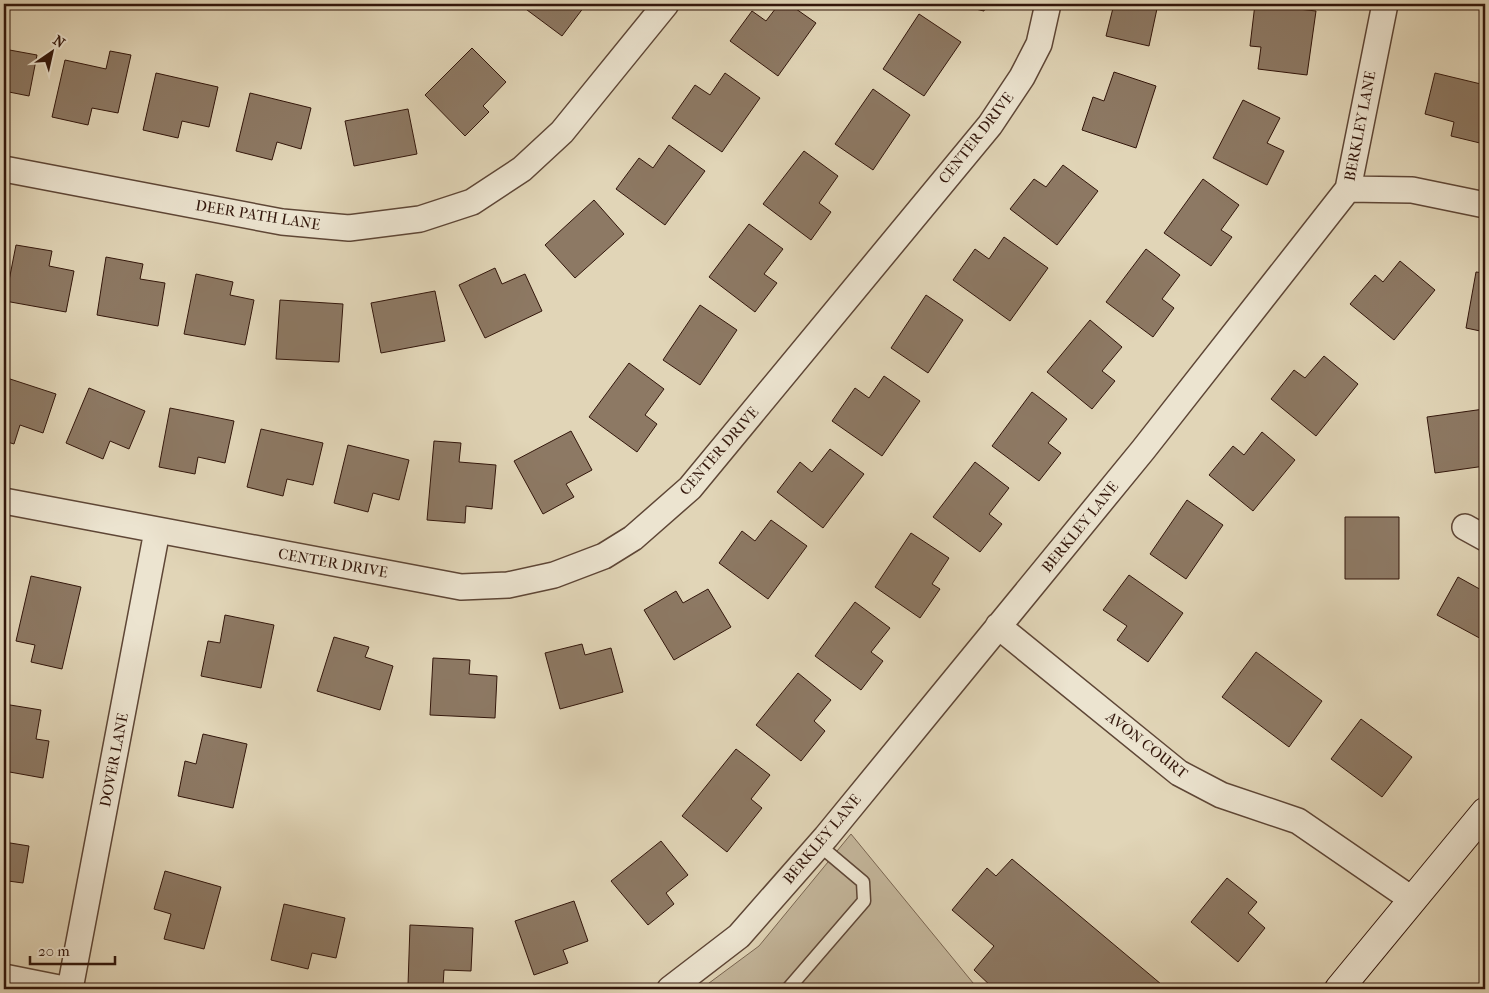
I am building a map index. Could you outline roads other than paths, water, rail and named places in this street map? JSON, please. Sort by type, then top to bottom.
[{"type":"main road","points":[[1339,989],[1485,812]]},
{"type":"street","name":"DEER PATH LANE","points":[[4,169],[282,222],[349,228],[420,219],[472,202],[522,169],[562,132],[666,4]]},
{"type":"street","name":"CENTER DRIVE","points":[[4,501],[461,587],[508,585],[545,578],[604,556],[633,538],[690,488],[990,125],[1022,77],[1039,44],[1048,4]]},
{"type":"street","name":"BERKLEY LANE","points":[[670,989],[739,936],[819,845],[1143,450],[1348,188],[1385,4]]},
{"type":"street","points":[[1348,188],[1412,190],[1485,205]]},
{"type":"street","name":"DOVER LANE","points":[[70,989],[157,531]]},
{"type":"street","name":"AVON COURT","points":[[998,626],[1179,774],[1221,795],[1298,822],[1413,900]]},
{"type":"street","points":[[4,977],[64,989]]},
{"type":"lane","points":[[788,989],[864,901],[863,882],[819,845]]}]
